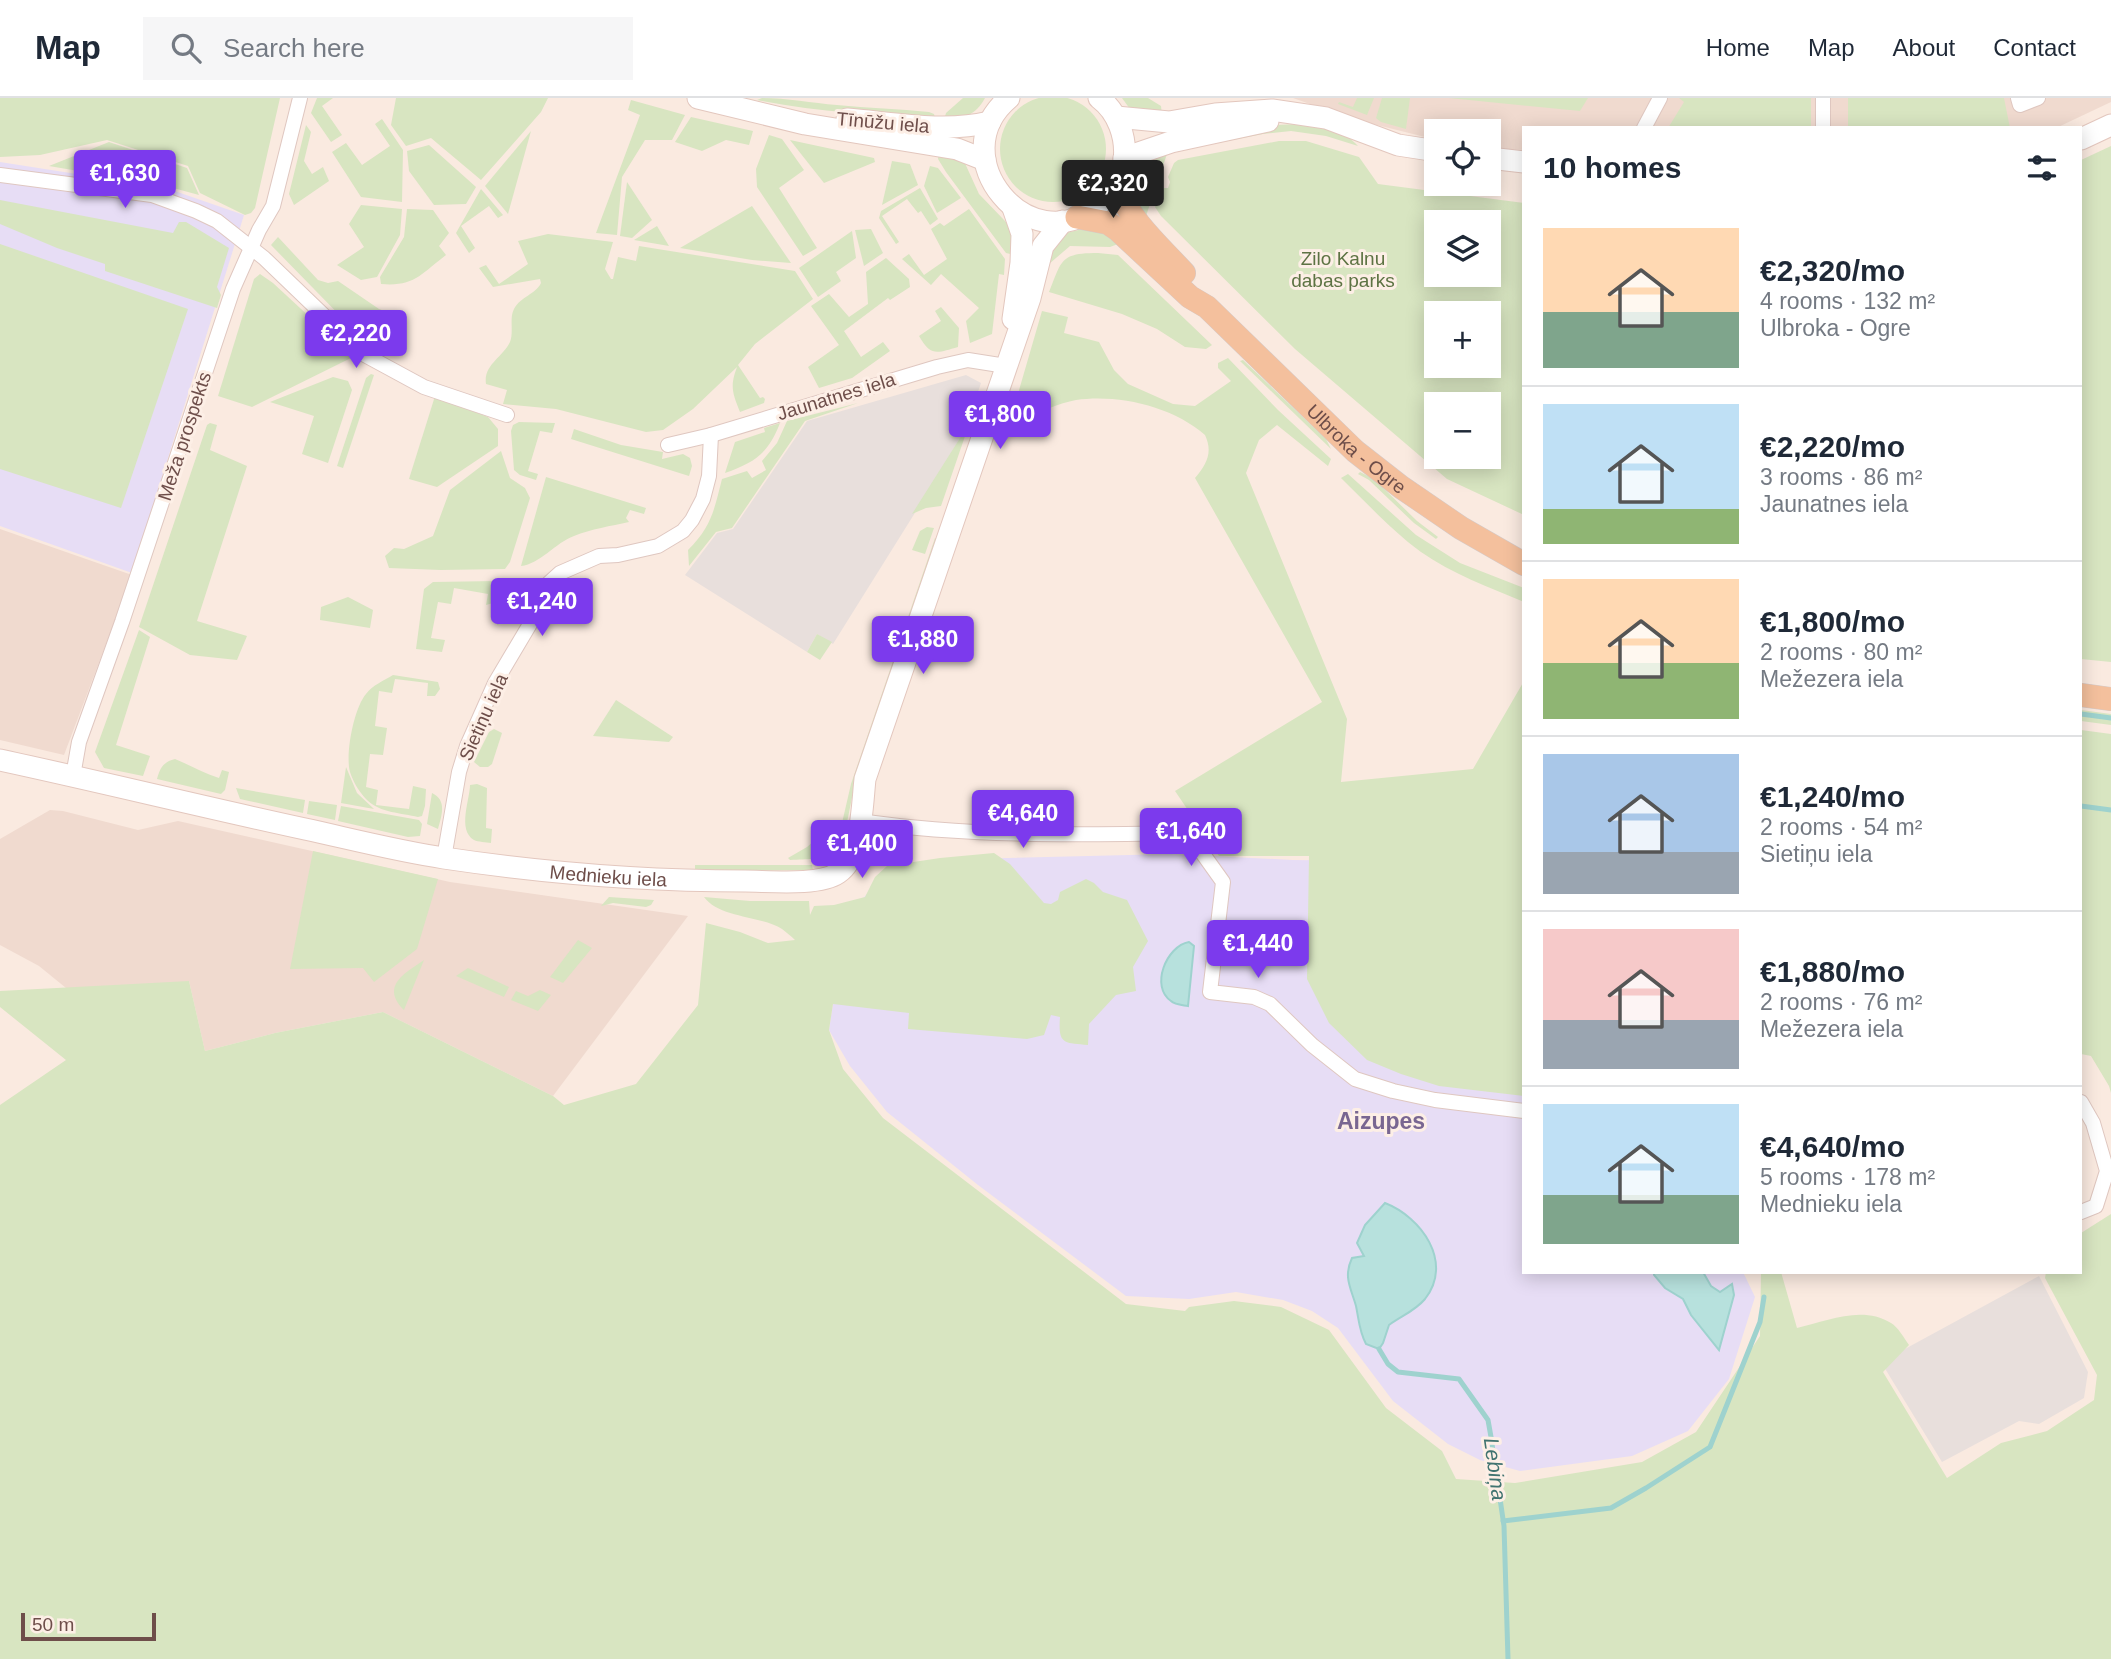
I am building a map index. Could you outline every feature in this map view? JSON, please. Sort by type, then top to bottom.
[{"type":"main road","name":"Ulbroka - Ogre","points":[[1116,184],[1122,201],[1196,286],[1207,307]]},
{"type":"main road","name":"Ulbroka - Ogre","points":[[1070,219],[1108,223],[1118,230],[1189,297],[1207,307],[1355,451],[1451,521],[1522,563]]},
{"type":"main road","points":[[2082,695],[2111,699]]},
{"type":"street","name":"Meža prospekts","points":[[73,776],[79,742],[233,289],[273,206],[300,98]]},
{"type":"street","name":"Tīnūžu iela","points":[[698,98],[818,127],[957,149],[985,160]]},
{"type":"street","points":[[1009,98],[990,122],[985,140],[989,178],[999,194],[1013,208],[1037,218],[1070,219],[1093,210],[1106,198],[1116,184],[1124,158],[1123,136],[1116,117],[1100,98]]},
{"type":"street","points":[[1645,126],[1660,98]]},
{"type":"street","points":[[1823,126],[1824,98]]},
{"type":"street","points":[[2018,98],[2020,105],[2038,98]]},
{"type":"street","points":[[1116,117],[1169,122],[1214,107],[1272,110],[1326,118],[1398,145],[1424,149]]},
{"type":"street","name":"Tīnūžu iela","points":[[775,116],[937,127],[971,127],[990,122]]},
{"type":"street","points":[[1124,158],[1171,142],[1267,121],[1309,116]]},
{"type":"street","points":[[2082,139],[2111,125]]},
{"type":"street","points":[[1501,159],[1522,162]]},
{"type":"street","points":[[0,175],[152,195],[178,203],[217,221],[251,247],[324,313],[365,355],[424,387],[507,415]]},
{"type":"street","points":[[1006,366],[1021,263],[1022,234],[1013,208]]},
{"type":"street","points":[[1006,366],[1030,299],[1043,246],[1070,219]]},
{"type":"street","name":"Jaunatnes iela","points":[[668,445],[711,435],[937,367],[968,360],[1006,366]]},
{"type":"street","name":"Mednieku iela","points":[[0,760],[444,858],[604,876],[668,880],[829,878],[851,861],[860,821],[865,779],[1006,366]]},
{"type":"street","name":"Sietiņu iela","points":[[444,858],[467,746],[495,683],[533,619],[549,583],[560,573],[600,556],[658,546],[683,531],[703,499],[709,476],[711,435]]},
{"type":"street","points":[[860,821],[937,830],[1188,833],[1223,882],[1210,992],[1254,997],[1270,1004],[1321,1053],[1355,1079],[1435,1100],[1522,1111]]},
{"type":"street","points":[[2082,1104],[2093,1123],[2107,1171],[2096,1206],[2082,1212]]},
{"type":"shaded area","points":[[1293,98],[2111,98],[2111,102],[2060,126],[1522,126],[1522,150],[1501,149],[1501,119],[1424,119],[1424,137],[1349,118]]},
{"type":"shaded area","points":[[0,162],[166,188],[244,215],[132,573],[0,526]]},
{"type":"shaded area","points":[[966,375],[981,383],[963,436],[833,644],[817,634],[807,652],[685,575],[717,533],[733,529],[807,421]]},
{"type":"shaded area","points":[[0,529],[132,575],[64,755],[0,740]]},
{"type":"shaded area","points":[[50,810],[138,830],[178,821],[450,882],[688,916],[553,1096],[383,1012],[275,1033],[205,1051],[189,981],[109,1023],[39,966],[0,945],[0,839]]},
{"type":"shaded area","points":[[1171,854],[1293,860],[1522,863],[1522,1274],[1744,1274],[1755,1297],[1729,1379],[1688,1431],[1632,1456],[1520,1471],[1480,1460],[1448,1444],[1393,1401],[1338,1328],[1312,1311],[1283,1300],[1236,1292],[1189,1299],[1126,1296],[978,1185],[887,1112],[850,1066],[829,1030],[833,1004],[830,935],[884,875],[966,859]]},
{"type":"shaded area","points":[[2039,1276],[2088,1372],[2084,1398],[2039,1424],[2019,1421],[1942,1462],[1881,1362]]},
{"type":"green space","points":[[1053,96],[1073,100],[1091,111],[1102,129],[1106,149],[1102,169],[1091,187],[1073,198],[1053,202],[1033,198],[1015,187],[1004,169],[1000,149],[1004,129],[1015,111],[1033,100]]},
{"type":"green space","points":[[0,98],[280,98],[255,208],[245,215],[200,193],[188,166],[107,140],[40,155],[0,157]]},
{"type":"green space","points":[[317,98],[333,98],[322,106],[342,135],[331,142],[311,113]]},
{"type":"green space","points":[[396,98],[548,98],[541,112],[481,180],[431,138],[406,146],[391,125]]},
{"type":"green space","points":[[762,98],[929,112],[934,114],[935,118],[824,110],[757,100]]},
{"type":"green space","points":[[963,98],[985,98],[968,115],[944,120],[946,113]]},
{"type":"green space","points":[[1122,98],[1148,98],[1161,106],[1162,115],[1130,109]]},
{"type":"green space","points":[[1357,98],[1374,98],[1367,115],[1338,104],[1339,102],[1353,107]]},
{"type":"green space","points":[[1382,98],[1410,98],[1406,129],[1376,118]]},
{"type":"green space","points":[[1449,98],[1588,98],[1580,111]]},
{"type":"green space","points":[[1679,98],[1811,98],[1811,126],[1669,126],[1684,102]]},
{"type":"green space","points":[[1848,98],[2004,98],[2010,126],[1848,126]]},
{"type":"green space","points":[[631,100],[685,115],[672,140],[645,140],[622,177],[617,235],[596,233],[640,115],[628,110]]},
{"type":"green space","points":[[691,117],[753,131],[749,145],[726,140],[702,151],[675,142]]},
{"type":"green space","points":[[382,119],[403,150],[402,202],[361,197],[332,152],[346,143],[362,165],[390,146],[375,124]]},
{"type":"green space","points":[[1300,124],[1339,133],[1358,146],[1326,136],[1291,131],[1177,151],[1176,144],[1275,125]]},
{"type":"green space","points":[[306,125],[311,132],[304,161],[312,174],[323,167],[329,181],[294,205],[289,194]]},
{"type":"green space","points":[[531,131],[508,214],[485,186]]},
{"type":"green space","points":[[769,135],[782,139],[804,170],[779,188],[817,248],[803,256],[757,187],[756,169]]},
{"type":"green space","points":[[790,140],[874,158],[875,162],[824,183]]},
{"type":"green space","name":"Zilo Kalnu dabas parks","points":[[1279,141],[1306,141],[1359,157],[1378,184],[1424,190],[1424,196],[1470,196],[1522,203],[1522,514],[1447,479],[1435,469],[1501,469],[1501,392],[1424,392],[1424,459],[1295,349],[1161,216],[1155,207],[1164,188],[1168,188],[1168,177],[1178,160]]},
{"type":"green space","points":[[109,142],[187,168],[199,195],[166,186],[49,166]]},
{"type":"green space","points":[[429,145],[476,187],[466,204],[434,205],[409,171],[407,151]]},
{"type":"green space","points":[[2111,146],[2111,662],[2082,659],[2082,160]]},
{"type":"green space","points":[[939,151],[963,159],[979,194],[1013,232],[1015,255],[1006,253],[946,172],[938,159]]},
{"type":"green space","points":[[1168,151],[1146,216],[1130,194],[1131,183],[1142,160]]},
{"type":"green space","points":[[892,161],[910,164],[918,185],[882,205]]},
{"type":"green space","points":[[930,166],[938,168],[961,198],[937,213],[924,186]]},
{"type":"green space","points":[[627,182],[652,220],[632,238],[620,236]]},
{"type":"green space","points":[[920,188],[938,219],[930,225],[921,211],[918,213],[907,199],[882,216],[899,242],[896,244],[879,218],[881,211]]},
{"type":"green space","points":[[481,189],[503,215],[498,218],[489,206],[461,226],[475,248],[469,253],[456,233]]},
{"type":"green space","points":[[0,200],[173,233],[179,222],[186,222],[229,248],[217,287],[221,295],[217,308],[105,271],[105,264],[57,248],[0,224]]},
{"type":"green space","points":[[361,205],[402,209],[400,235],[377,277],[361,280],[337,265],[364,247],[349,224]]},
{"type":"green space","points":[[752,206],[791,263],[752,260],[680,248]]},
{"type":"green space","points":[[407,209],[433,210],[449,233],[439,246],[446,255],[417,278],[402,283],[381,284],[380,277],[404,237]]},
{"type":"green space","points":[[969,209],[1005,259],[1004,275],[999,274],[992,334],[970,343],[966,321],[979,308],[941,274],[931,285],[902,259],[909,254],[924,275],[947,259],[931,229],[940,223],[944,226]]},
{"type":"green space","points":[[657,226],[669,246],[634,240]]},
{"type":"green space","points":[[1087,228],[1103,229],[1118,244],[1110,247],[1070,246],[1049,264],[1046,259],[1066,233]]},
{"type":"green space","points":[[871,229],[883,253],[864,266],[855,230]]},
{"type":"green space","points":[[852,231],[856,258],[836,272],[841,281],[818,297],[799,268]]},
{"type":"green space","points":[[548,234],[613,242],[605,269],[611,279],[618,257],[636,261],[639,246],[795,271],[813,299],[755,344],[738,365],[760,398],[765,399],[764,403],[740,412],[733,389],[737,367],[693,409],[663,430],[646,432],[556,409],[503,404],[507,390],[486,384],[486,377],[490,366],[510,342],[514,309],[541,283],[540,279],[493,287],[479,268],[486,265],[499,284],[528,264],[518,241]]},
{"type":"green space","points":[[278,237],[318,280],[328,283],[338,281],[379,309],[398,316],[400,322],[393,340],[356,332],[271,245]]},
{"type":"green space","points":[[0,244],[188,309],[121,508],[0,469]]},
{"type":"green space","points":[[1076,255],[1118,255],[1212,345],[1206,349],[1185,347],[1157,329],[1122,314],[1049,292],[1064,260]]},
{"type":"green space","points":[[886,258],[909,279],[910,287],[890,300],[888,298],[844,331],[861,357],[883,342],[890,351],[852,378],[819,388],[808,367],[839,345],[811,306],[829,294],[849,317],[868,304],[866,272]]},
{"type":"green space","points":[[260,274],[353,357],[252,407],[218,396],[254,279]]},
{"type":"green space","points":[[941,307],[959,328],[958,347],[935,352],[927,347],[919,336],[941,321],[935,311]]},
{"type":"green space","points":[[1042,311],[1068,317],[1064,333],[1099,342],[1114,370],[1128,384],[1173,404],[1195,406],[1231,381],[1218,368],[1218,363],[1228,358],[1278,410],[1331,459],[1328,466],[1277,425],[1259,440],[1246,473],[1347,719],[1341,782],[1473,769],[1522,684],[1522,1096],[1439,1086],[1367,1060],[1329,1023],[1307,979],[1309,856],[1219,856],[1175,791],[1322,702],[1195,478],[1208,458],[1205,435],[1177,416],[1127,401],[1070,401],[1024,419],[1015,404]]},
{"type":"green space","points":[[1243,360],[1326,439],[1331,449],[1240,361]]},
{"type":"green space","points":[[374,375],[343,468],[337,466],[366,378]]},
{"type":"green space","points":[[333,377],[348,381],[352,390],[328,463],[302,454],[314,416],[270,402]]},
{"type":"green space","points":[[435,396],[488,417],[498,429],[498,446],[437,487],[409,479]]},
{"type":"green space","points":[[858,403],[805,421],[732,528],[716,532],[689,566],[688,550],[707,525],[722,479],[747,471],[752,478],[766,470],[762,461],[777,443],[787,421]]},
{"type":"green space","points":[[974,410],[941,506],[912,514],[967,427]]},
{"type":"green space","points":[[519,422],[555,423],[552,433],[540,431],[528,471],[538,474],[536,480],[514,470],[511,431],[513,425]]},
{"type":"green space","points":[[780,423],[771,442],[759,456],[725,473],[735,442],[765,432],[764,428]]},
{"type":"green space","points":[[207,425],[217,425],[210,450],[247,466],[197,621],[247,636],[237,660],[190,655],[139,627]]},
{"type":"green space","points":[[574,429],[621,445],[663,452],[662,459],[683,454],[690,458],[692,466],[689,476],[571,439]]},
{"type":"green space","points":[[501,451],[510,478],[525,488],[530,498],[510,562],[505,569],[389,568],[385,556],[394,548],[404,549],[433,536],[450,490]]},
{"type":"green space","points":[[1360,472],[1374,479],[1417,521],[1438,537],[1436,539],[1414,523],[1369,480],[1358,474]]},
{"type":"green space","points":[[1348,474],[1416,535],[1460,563],[1522,587],[1522,601],[1458,574],[1421,552],[1341,478]]},
{"type":"green space","points":[[546,477],[646,508],[644,514],[630,510],[626,518],[629,522],[574,536],[535,561],[521,566]]},
{"type":"green space","points":[[927,527],[934,528],[925,554],[912,550],[920,531]]},
{"type":"green space","points":[[935,538],[938,539],[857,773],[843,842],[839,836],[851,784]]},
{"type":"green space","points":[[514,581],[525,581],[498,625],[495,622],[501,599]]},
{"type":"green space","points":[[433,582],[498,583],[493,603],[486,605],[488,594],[454,588],[451,604],[438,602],[431,638],[445,640],[442,652],[416,649],[424,589]]},
{"type":"green space","points":[[348,597],[373,610],[370,628],[320,620],[321,607]]},
{"type":"green space","points":[[139,630],[150,637],[116,745],[150,756],[143,776],[104,768],[95,752]]},
{"type":"green space","points":[[817,634],[832,642],[820,660],[807,652]]},
{"type":"green space","points":[[393,675],[438,682],[440,689],[435,696],[427,696],[428,683],[395,679],[392,693],[379,691],[375,726],[387,728],[383,755],[370,754],[366,787],[378,790],[376,805],[409,809],[413,786],[426,789],[425,806],[422,816],[418,817],[385,810],[372,804],[359,791],[350,772],[350,743],[358,710],[372,688]]},
{"type":"green space","points":[[616,700],[673,737],[669,742],[593,736]]},
{"type":"green space","points":[[2082,710],[2111,714],[2111,725],[2082,721]]},
{"type":"green space","points":[[494,729],[502,733],[492,764],[480,767],[474,762],[489,732]]},
{"type":"green space","points":[[2082,730],[2111,734],[2111,1093],[2091,1056],[2082,1054]]},
{"type":"green space","points":[[175,759],[219,778],[222,770],[229,772],[225,790],[221,794],[157,779],[163,766]]},
{"type":"green space","points":[[346,767],[357,793],[374,809],[341,803]]},
{"type":"green space","points":[[477,784],[487,788],[486,828],[492,829],[491,843],[474,840],[466,829],[470,785]]},
{"type":"green space","points":[[236,788],[305,800],[303,813],[240,799]]},
{"type":"green space","points":[[432,793],[442,804],[438,829],[427,824]]},
{"type":"green space","points":[[309,801],[337,805],[335,820],[307,814]]},
{"type":"green space","points":[[341,806],[419,820],[422,824],[420,836],[408,837],[338,821]]},
{"type":"green space","points":[[836,825],[831,846],[824,856],[812,859],[788,858],[807,847]]},
{"type":"green space","points":[[313,851],[438,879],[417,949],[374,982],[363,968],[290,969]]},
{"type":"green space","points":[[994,853],[1010,864],[1044,903],[1051,904],[1058,900],[1060,892],[1086,879],[1103,892],[1127,900],[1148,941],[1133,967],[1136,991],[1116,995],[1089,1024],[1088,1045],[1064,1040],[1060,1032],[1060,1017],[1051,1015],[1044,1035],[1027,1039],[908,1029],[909,1013],[833,1004],[829,1030],[843,1069],[883,1118],[1126,1304],[1185,1311],[1189,1307],[1234,1301],[1281,1307],[1329,1330],[1386,1408],[1442,1451],[1456,1479],[1515,1483],[1642,1462],[1696,1432],[1760,1336],[1761,1274],[1782,1274],[1797,1328],[1856,1315],[1880,1318],[1896,1327],[1909,1345],[1883,1372],[1947,1478],[2001,1443],[2047,1431],[2094,1400],[2097,1375],[2045,1278],[2046,1274],[2082,1274],[2082,1232],[2111,1214],[2111,1659],[0,1659],[0,1105],[66,1060],[0,1007],[0,991],[189,981],[205,1051],[275,1033],[383,1012],[553,1096],[564,1105],[636,1084],[698,1005],[706,923],[768,943],[795,940],[774,925],[720,909],[704,897],[750,901],[809,901],[810,915],[814,906],[834,905],[865,897],[875,877],[887,866]]},
{"type":"green space","points":[[695,865],[812,865],[813,870],[695,871]]},
{"type":"green space","points":[[609,897],[654,900],[646,907],[613,903],[601,906]]},
{"type":"green space","points":[[578,940],[592,948],[563,983],[550,977]]},
{"type":"green space","points":[[424,960],[404,1010],[394,994],[395,987],[403,975]]},
{"type":"green space","points":[[468,968],[509,987],[504,997],[456,976]]},
{"type":"green space","points":[[540,990],[551,995],[538,1011],[511,1000],[516,991],[528,996]]},
{"type":"water","points":[[1189,942],[1194,946],[1188,1006],[1175,1003],[1165,995],[1161,977],[1174,951]]},
{"type":"water","points":[[1385,1203],[1411,1219],[1421,1230],[1435,1256],[1436,1270],[1433,1285],[1425,1299],[1389,1325],[1379,1349],[1366,1344],[1364,1339],[1348,1271],[1352,1258],[1364,1256],[1357,1243],[1365,1225]]},
{"type":"water","points":[[1704,1274],[1711,1286],[1720,1292],[1732,1284],[1734,1295],[1719,1350],[1691,1315],[1683,1299],[1665,1288],[1654,1275]]},
{"type":"waterway","points":[[2082,714],[2111,718]]},
{"type":"waterway","points":[[2082,806],[2111,810]]},
{"type":"waterway","points":[[1503,1521],[1611,1508],[1710,1447],[1760,1322],[1764,1297]]},
{"type":"waterway","name":"Lebiņa","points":[[1379,1349],[1388,1364],[1398,1372],[1459,1379],[1488,1420],[1504,1526],[1508,1659]]},
{"type":"district","name":"Aizupes","points":[[1381,1121]]}]
